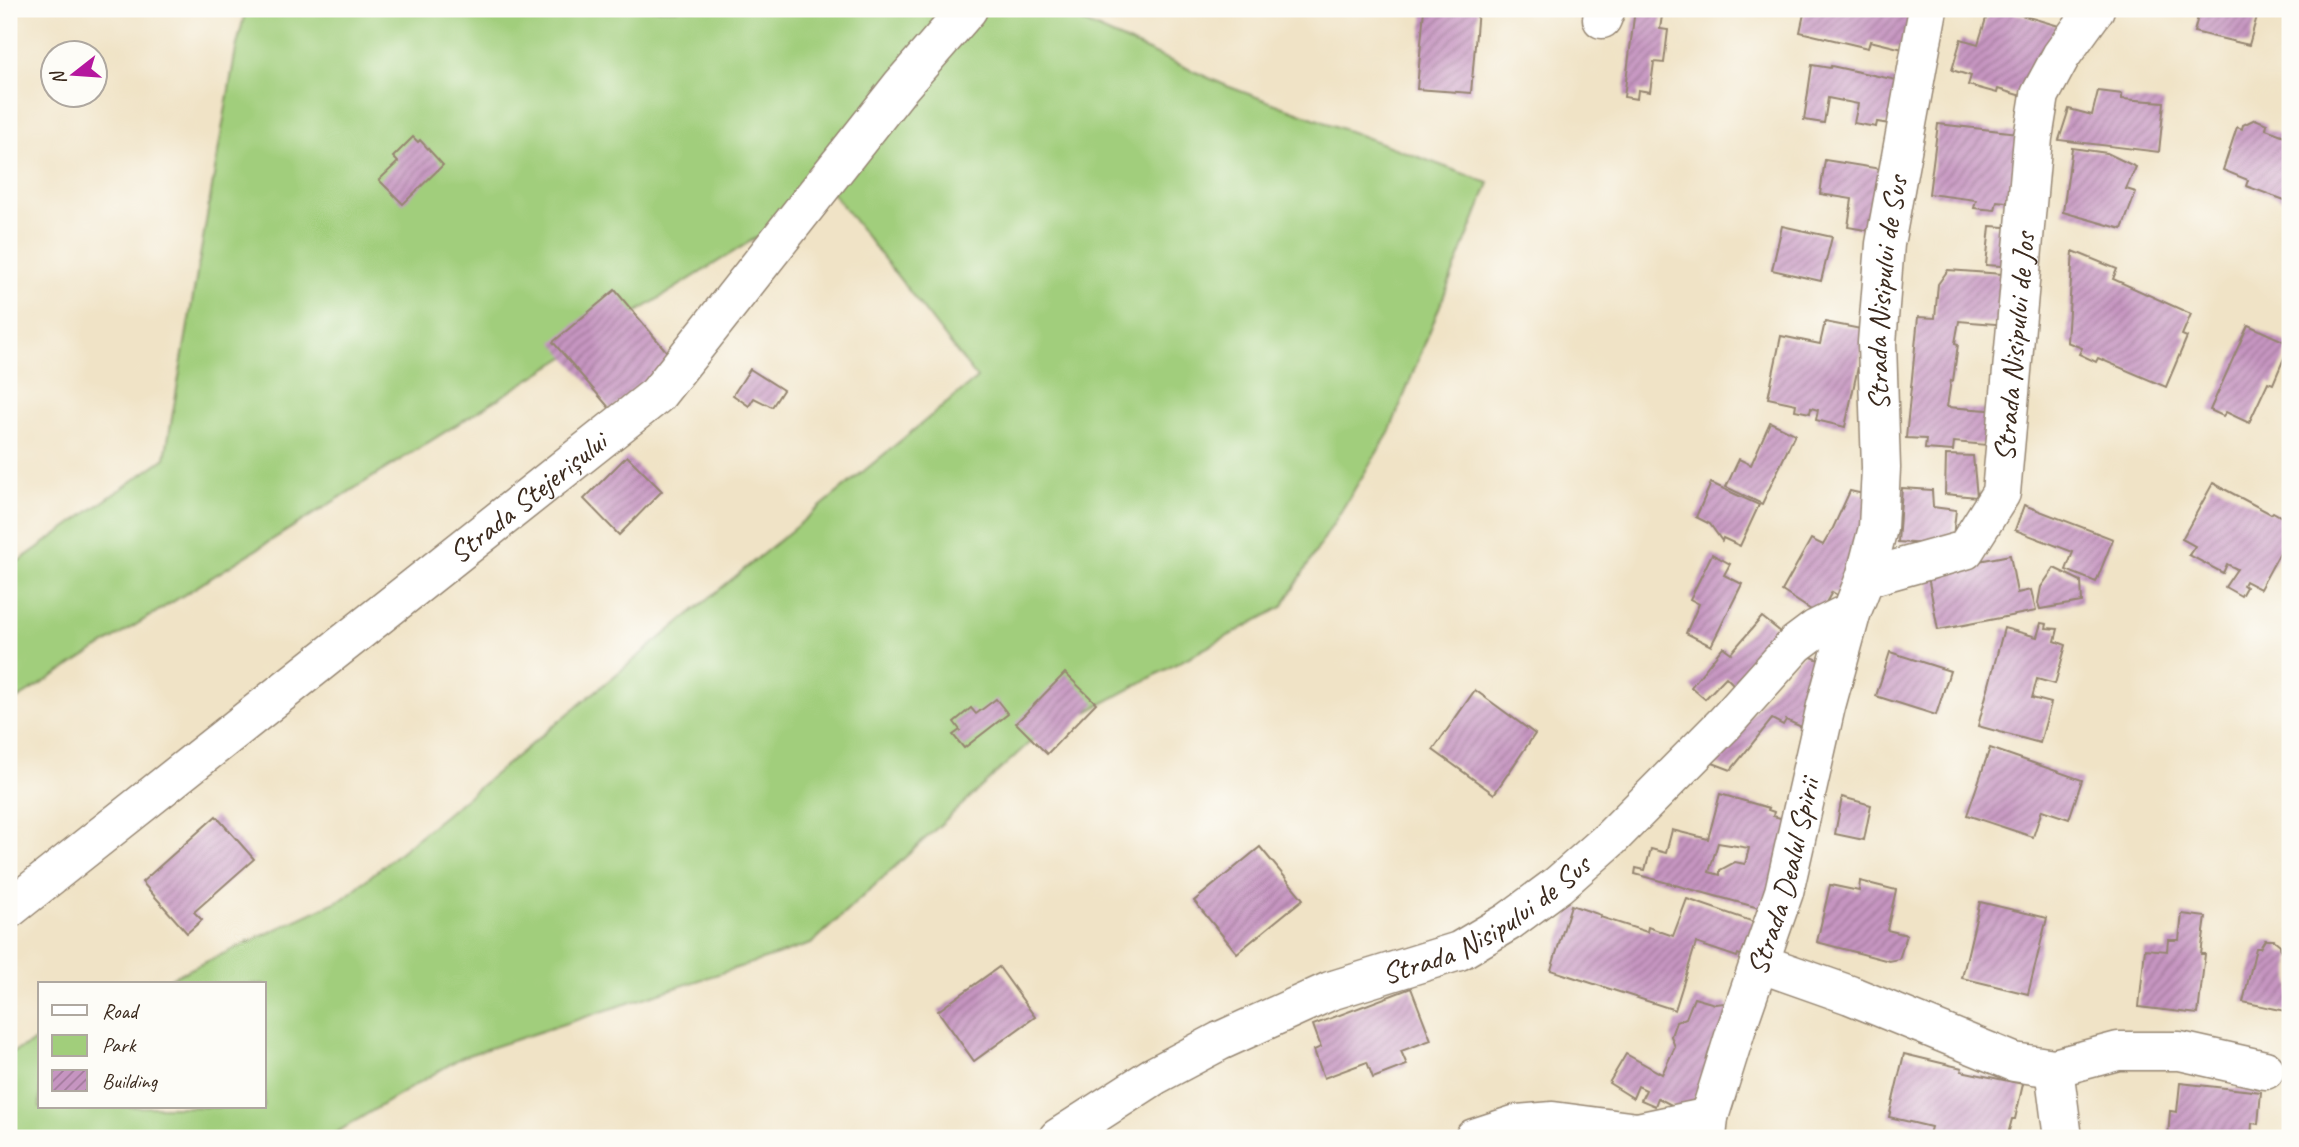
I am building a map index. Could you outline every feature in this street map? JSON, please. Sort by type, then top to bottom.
[{"type":"street","name":"Strada Stejerișului","points":[[9,909],[657,395],[893,96],[968,9]]},
{"type":"street","name":"Strada Nisipului de Sus","points":[[1058,1138],[1154,1076],[1220,1041],[1330,991],[1459,951],[1508,922],[1559,885],[1610,839],[1725,723],[1796,644],[1858,595],[1878,528],[1881,468],[1878,344],[1885,244],[1928,9]]},
{"type":"street","name":"Strada Nisipului de Jos","points":[[1858,595],[1965,550],[2001,493],[2033,138],[2040,94],[2061,56],[2095,9]]},
{"type":"street","name":"Strada Dealul Spirii","points":[[1708,1127],[1784,892],[1826,706],[1858,595]]},
{"type":"street","points":[[1759,963],[1850,995],[2014,1062],[2054,1068],[2118,1051],[2180,1051],[2265,1070]]},
{"type":"street","points":[[2054,1068],[2063,1138]]},
{"type":"street","points":[[1474,1138],[1517,1124],[1553,1121],[1622,1135],[1708,1127]]},
{"type":"green space","points":[[246,9],[1054,9],[1227,86],[1489,183],[1389,433],[1282,607],[1029,743],[811,944],[462,1057],[327,1138],[9,1138],[9,1054],[38,1040],[38,1108],[266,1108],[266,982],[162,982],[344,898],[977,378],[831,191],[9,704],[9,568],[165,458],[236,49]]},
{"type":"building","points":[[1424,9],[1478,9],[1471,93],[1417,89]]},
{"type":"building","points":[[1635,9],[1663,9],[1660,29],[1668,30],[1664,63],[1654,62],[1650,92],[1638,90],[1637,99],[1624,97]]},
{"type":"building","points":[[1805,9],[1917,9],[1907,50],[1870,41],[1868,48],[1800,32]]},
{"type":"building","points":[[1989,9],[2001,9],[2062,27],[2035,100],[1998,89],[1997,93],[1968,85],[1971,76],[1952,70],[1961,39],[1978,44]]},
{"type":"building","points":[[2200,9],[2259,9],[2249,45],[2194,32]]},
{"type":"building","points":[[1812,65],[1831,66],[1901,81],[1890,124],[1877,122],[1876,127],[1854,123],[1858,104],[1828,98],[1824,123],[1804,120]]},
{"type":"building","points":[[2098,91],[2122,94],[2122,99],[2164,102],[2159,152],[2059,140],[2069,109],[2092,115]]},
{"type":"building","points":[[2255,119],[2267,124],[2266,129],[2290,138],[2290,202],[2246,186],[2248,180],[2223,170],[2237,127],[2242,129],[2243,125]]},
{"type":"building","points":[[1938,124],[2027,134],[2018,203],[1997,201],[1995,210],[1974,208],[1976,200],[1929,194]]},
{"type":"building","points":[[413,137],[418,142],[420,140],[443,165],[403,204],[379,180],[398,162],[393,157]]},
{"type":"building","points":[[2072,148],[2107,153],[2136,167],[2126,189],[2136,192],[2122,229],[2063,212]]},
{"type":"building","points":[[1825,160],[1887,170],[1877,232],[1848,227],[1852,199],[1820,194]]},
{"type":"building","points":[[1782,226],[1832,237],[1821,281],[1772,270]]},
{"type":"building","points":[[1990,226],[2020,228],[2017,267],[1986,265]]},
{"type":"building","points":[[2073,251],[2117,269],[2113,279],[2191,314],[2182,335],[2187,337],[2166,387],[2098,358],[2096,362],[2079,354],[2082,348],[2067,342]]},
{"type":"building","points":[[1948,270],[2016,275],[2007,325],[1959,321],[1953,381],[1951,380],[1947,407],[2001,411],[1998,446],[1954,442],[1953,451],[1925,449],[1926,439],[1906,438],[1918,317],[1935,318],[1938,284]]},
{"type":"building","points":[[615,290],[672,358],[611,410],[553,342]]},
{"type":"building","points":[[1825,322],[1866,330],[1845,427],[1816,420],[1818,410],[1811,408],[1810,413],[1795,410],[1796,404],[1768,398],[1781,336],[1820,344]]},
{"type":"building","points":[[2248,325],[2290,344],[2273,384],[2268,382],[2249,423],[2226,412],[2223,416],[2210,410]]},
{"type":"building","points":[[750,369],[783,390],[772,407],[754,398],[749,406],[733,395]]},
{"type":"building","points":[[1770,422],[1795,434],[1762,504],[1726,487],[1739,459],[1751,465]]},
{"type":"building","points":[[1946,455],[1973,456],[1977,497],[1945,494]]},
{"type":"building","points":[[627,456],[662,491],[619,535],[584,499]]},
{"type":"building","points":[[1711,483],[1759,505],[1740,546],[1723,538],[1722,541],[1710,524],[1696,517]]},
{"type":"building","points":[[2213,483],[2290,522],[2290,534],[2260,589],[2245,581],[2243,585],[2246,587],[2241,596],[2225,587],[2237,569],[2227,564],[2223,573],[2189,555],[2195,546],[2182,539]]},
{"type":"building","points":[[1902,488],[1932,490],[1933,507],[1956,510],[1952,546],[1898,542]]},
{"type":"building","points":[[1850,491],[1877,497],[1847,601],[1832,592],[1819,615],[1782,591],[1811,539],[1823,545]]},
{"type":"building","points":[[2024,505],[2113,539],[2096,582],[2066,570],[2073,552],[2015,530]]},
{"type":"building","points":[[1712,554],[1730,564],[1724,575],[1742,584],[1711,646],[1686,633],[1699,604],[1690,599]]},
{"type":"building","points":[[2010,555],[2017,593],[2031,590],[2036,611],[1938,630],[1927,571]]},
{"type":"building","points":[[2054,568],[2081,581],[2082,602],[2040,609],[2038,603],[2041,587]]},
{"type":"building","points":[[1762,617],[1791,640],[1740,691],[1726,677],[1705,699],[1691,687],[1723,647],[1731,653]]},
{"type":"building","points":[[2041,623],[2047,624],[2046,628],[2058,629],[2055,641],[2066,645],[2055,684],[2037,679],[2032,698],[2051,703],[2040,743],[1978,726],[2004,628],[2037,637]]},
{"type":"building","points":[[1890,652],[1950,671],[1936,715],[1876,696]]},
{"type":"building","points":[[1804,654],[1819,660],[1804,728],[1786,720],[1783,725],[1772,719],[1731,770],[1710,762]]},
{"type":"building","points":[[1065,673],[1096,703],[1047,754],[1016,723]]},
{"type":"building","points":[[1475,690],[1535,734],[1494,794],[1433,750]]},
{"type":"building","points":[[996,699],[1008,714],[964,748],[953,735],[960,730],[954,722],[971,708],[976,714]]},
{"type":"building","points":[[1990,748],[2082,780],[2069,819],[2042,810],[2033,837],[1967,815]]},
{"type":"building","points":[[1720,794],[1769,808],[1768,810],[1774,812],[1773,816],[1799,823],[1770,911],[1635,874],[1636,868],[1645,870],[1651,849],[1666,853],[1672,830],[1708,839]],"holes":[[[1718,843],[1749,848],[1745,864],[1735,862],[1720,870],[1720,875],[1709,872]]]},
{"type":"building","points":[[1842,797],[1871,805],[1864,840],[1835,834]]},
{"type":"building","points":[[216,816],[254,859],[194,912],[202,920],[187,933],[142,882]]},
{"type":"building","points":[[1260,847],[1303,899],[1237,953],[1194,901]]},
{"type":"building","points":[[1860,881],[1896,890],[1887,930],[1907,935],[1899,959],[1889,961],[1817,942],[1830,885],[1859,891]]},
{"type":"building","points":[[1687,899],[1760,924],[1748,958],[1696,943],[1675,1010],[1551,970],[1571,905],[1647,932],[1648,927],[1673,936]]},
{"type":"building","points":[[1980,902],[2047,918],[2028,994],[1962,978]]},
{"type":"building","points":[[2182,914],[2206,917],[2198,1014],[2139,1007],[2145,949],[2167,951],[2168,940],[2179,940]]},
{"type":"building","points":[[2265,940],[2274,940],[2280,945],[2281,952],[2290,954],[2290,1012],[2243,1002],[2256,948],[2260,948]]},
{"type":"building","points":[[999,967],[1035,1017],[974,1061],[938,1011]]},
{"type":"building","points":[[1411,988],[1431,1040],[1401,1051],[1407,1065],[1373,1078],[1367,1062],[1324,1078],[1314,1050],[1321,1047],[1313,1025]]},
{"type":"building","points":[[1694,998],[1715,1004],[1725,1003],[1729,1006],[1729,1021],[1690,1108],[1681,1110],[1658,1098],[1655,1106],[1641,1100],[1646,1090],[1638,1086],[1633,1098],[1609,1083],[1626,1054],[1662,1074],[1675,1047],[1671,1036],[1676,1022],[1686,1018]]},
{"type":"building","points":[[1904,1054],[1962,1068],[1961,1071],[2023,1084],[2015,1119],[2012,1119],[2007,1138],[1972,1138],[1950,1133],[1949,1138],[1928,1138],[1931,1127],[1889,1117]]},
{"type":"building","points":[[2180,1083],[2261,1092],[2258,1124],[2252,1123],[2251,1138],[2168,1138],[2170,1111],[2177,1112]]}]
